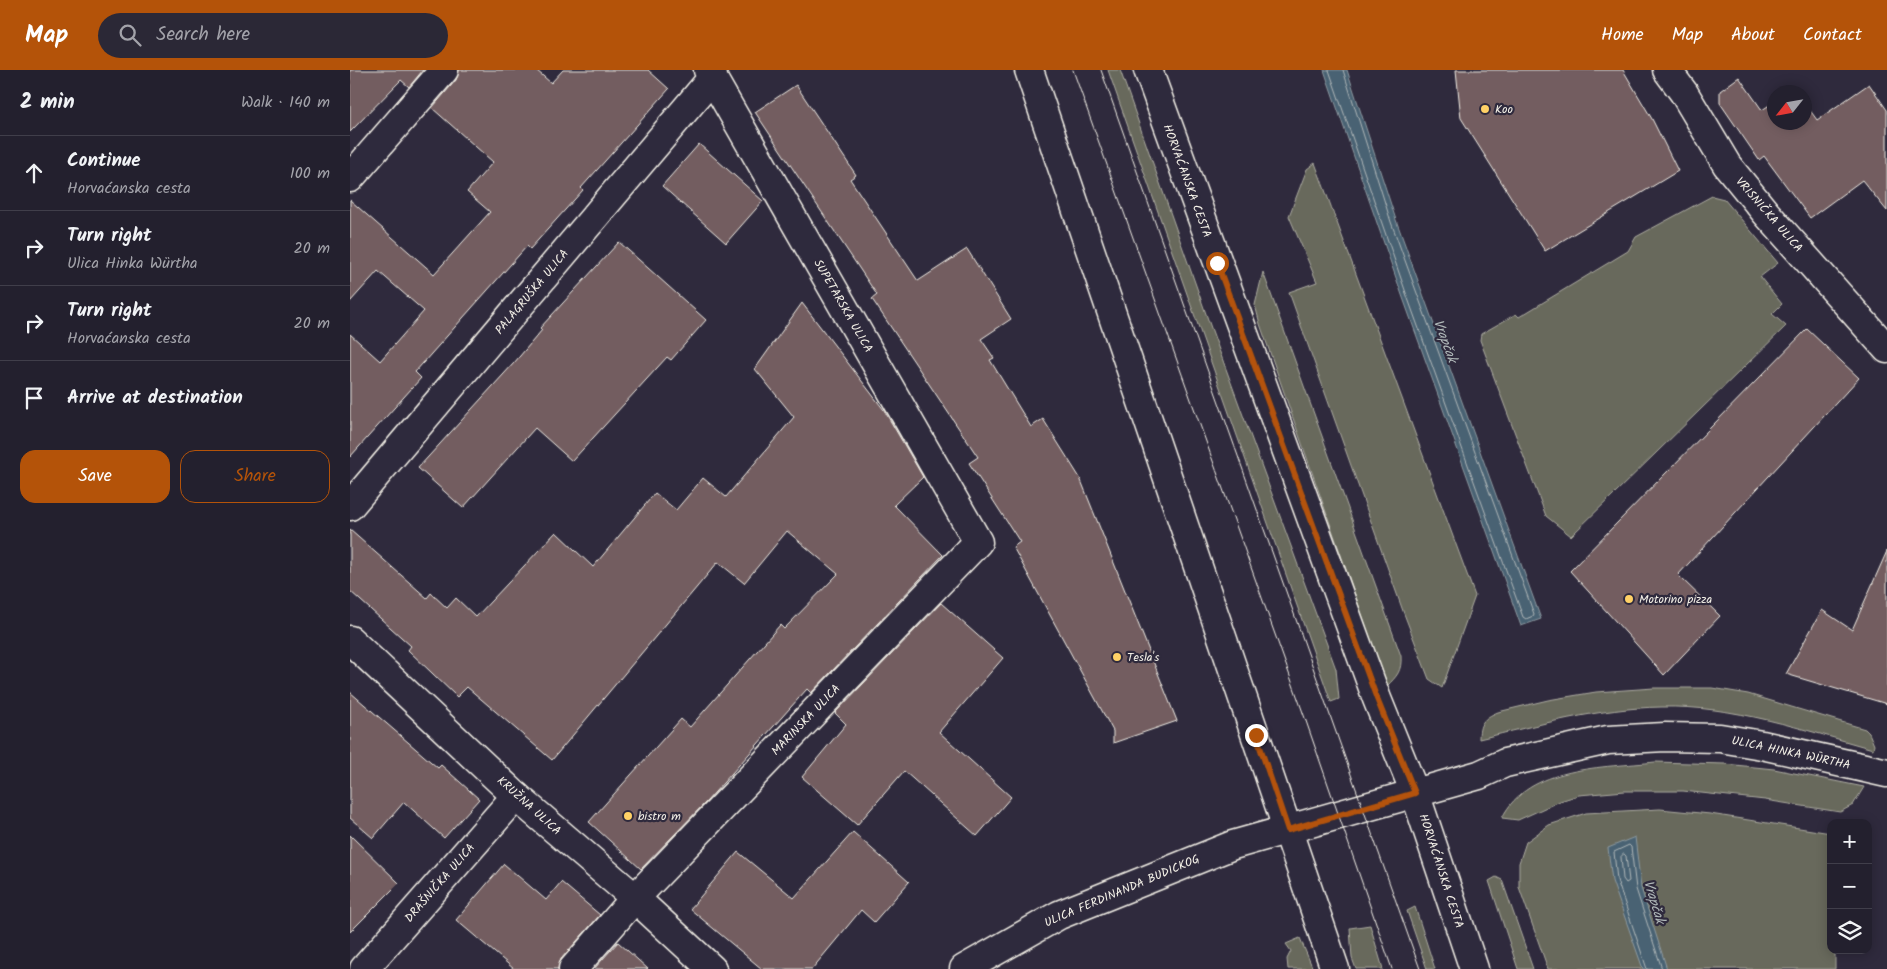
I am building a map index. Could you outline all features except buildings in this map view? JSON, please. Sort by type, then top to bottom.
[{"type":"street","points":[[350,178],[444,70]]},
{"type":"street","points":[[1029,70],[1335,969]]},
{"type":"street","name":"HORVAĆANSKA CESTA","points":[[1148,70],[1370,681],[1415,793],[1474,969]]},
{"type":"street","name":"VRISNIČKA ULICA","points":[[1667,70],[1684,93],[1727,165],[1766,213],[1887,349]]},
{"type":"street","name":"PALAGRUŠKA ULICA","points":[[350,506],[711,74]]},
{"type":"street","name":"SUPETARSKA ULICA","points":[[711,74],[978,542]]},
{"type":"street","name":"MARINSKA ULICA","points":[[573,969],[635,898],[978,542]]},
{"type":"street","name":"KRUŽNA ULICA","points":[[350,640],[516,796],[635,898],[712,969]]},
{"type":"street","name":"ULICA HINKA WÜRTHA","points":[[1288,830],[1479,775],[1505,763],[1608,740],[1720,738],[1762,745],[1887,773]]},
{"type":"street","name":"DRAŠNIČKA ULICA","points":[[364,969],[516,796]]},
{"type":"street","name":"ULICA FERDINANDA BUDICKOG","points":[[964,969],[1059,916],[1233,845],[1288,830]]},
{"type":"green space","points":[[1108,70],[1120,70],[1211,328],[1336,669],[1339,699],[1331,702]]},
{"type":"green space","points":[[1315,163],[1475,596],[1442,688],[1429,679],[1289,292],[1317,282],[1289,216],[1307,169]]},
{"type":"green space","points":[[1712,196],[1724,199],[1778,263],[1760,277],[1782,304],[1772,314],[1786,326],[1571,536],[1546,516],[1480,340],[1481,334],[1516,314],[1519,317],[1628,251],[1636,237]]},
{"type":"green space","points":[[1263,272],[1401,656],[1401,666],[1398,673],[1387,686],[1260,324],[1255,305]]},
{"type":"green space","points":[[1654,688],[1712,688],[1748,694],[1865,729],[1869,733],[1874,745],[1873,749],[1742,714],[1688,707],[1615,710],[1546,723],[1479,739],[1481,725],[1485,719],[1498,712],[1548,700],[1596,692]]},
{"type":"green space","points":[[1655,762],[1725,764],[1774,769],[1864,787],[1853,805],[1840,812],[1765,800],[1683,791],[1625,791],[1579,795],[1560,801],[1518,820],[1502,818],[1514,801],[1530,788],[1548,779],[1569,772],[1591,768]]},
{"type":"green space","points":[[1660,809],[1710,814],[1827,832],[1827,954],[1835,954],[1835,969],[1548,969],[1519,887],[1519,863],[1526,842],[1549,825],[1586,813]]},
{"type":"green space","points":[[1496,877],[1502,880],[1533,969],[1518,969],[1489,881]]},
{"type":"green space","points":[[1415,907],[1435,969],[1427,969],[1407,911]]},
{"type":"green space","points":[[1370,925],[1383,969],[1356,969],[1352,958],[1350,928]]},
{"type":"green space","points":[[1300,938],[1313,969],[1288,969],[1287,959],[1291,951],[1286,944]]},
{"type":"water","points":[[1324,70],[1347,70],[1396,220],[1541,619],[1521,626],[1402,295]]},
{"type":"water","points":[[1635,837],[1641,888],[1667,969],[1643,969],[1612,881],[1608,848]]},
{"type":"tram line","points":[[1073,70],[1306,721],[1392,969]]},
{"type":"tram line","points":[[1101,70],[1420,969]]},
{"type":"place","name":"Koo","points":[[1485,109]]},
{"type":"place","name":"Motorino pizza","points":[[1629,599]]},
{"type":"place","name":"Tesla's","points":[[1117,657]]},
{"type":"place","name":"bistro m","points":[[628,816]]},
{"type":"route","points":[[1217,263],[1377,699],[1415,793],[1288,830],[1256,735]]},
{"type":"water label","name":"Vrapčak","points":[[1445,341]]},
{"type":"water label","name":"Vrapčak","points":[[1654,902]]}]
